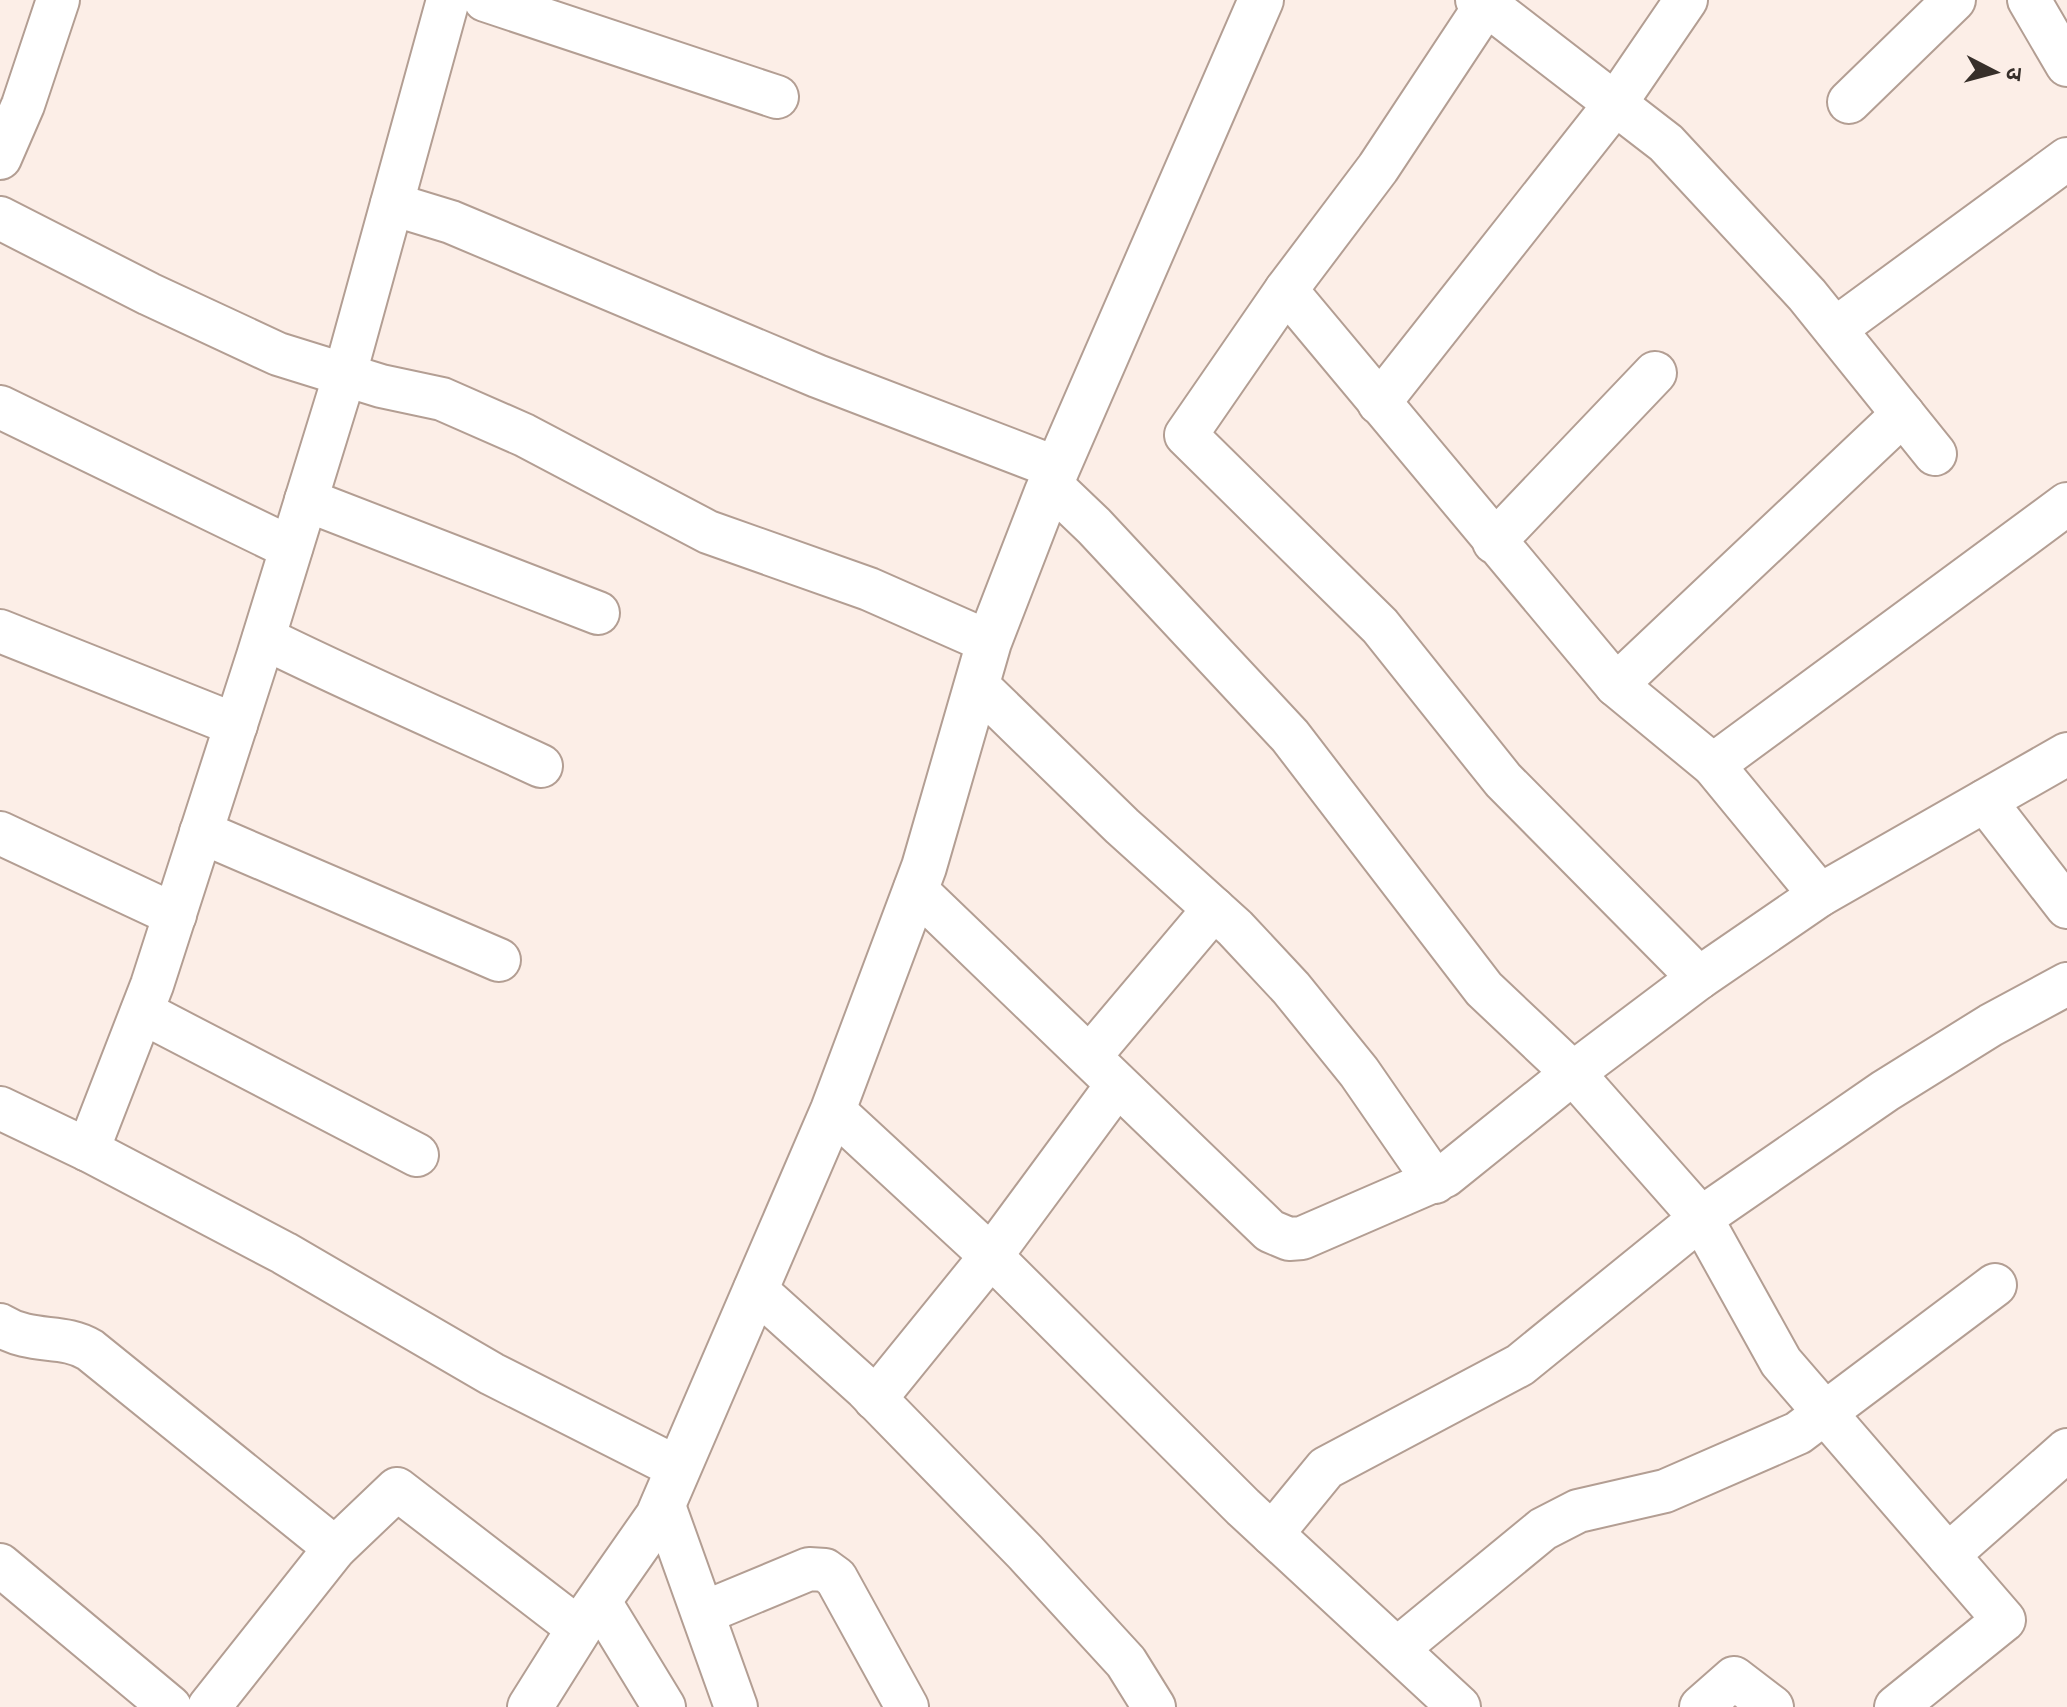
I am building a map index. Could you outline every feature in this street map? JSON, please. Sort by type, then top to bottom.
[{"type":"street","points":[[0,158],[23,105],[58,0]]},
{"type":"street","points":[[88,1150],[142,1012],[264,638],[345,374],[448,0]]},
{"type":"street","points":[[485,0],[777,97]]},
{"type":"street","points":[[530,1707],[658,1516],[833,1110],[915,889],[989,642],[1054,476],[1261,0]]},
{"type":"street","points":[[1379,403],[1615,104],[1686,0]]},
{"type":"street","points":[[1849,102],[1954,0]]},
{"type":"street","points":[[2029,0],[2067,65]]},
{"type":"street","points":[[1699,978],[1503,780],[1380,626],[1186,435],[1286,290],[1378,168],[1484,1],[1666,143],[1807,295],[1935,454]]},
{"type":"street","points":[[1835,329],[2067,159]]},
{"type":"street","points":[[392,204],[451,222],[1054,476],[1094,526],[1290,736],[1484,989],[1573,1073],[1701,1218],[1781,1362],[2004,1620],[1896,1707]]},
{"type":"street","points":[[0,218],[149,294],[278,354],[381,386],[442,399],[524,435],[708,532],[869,589],[989,642]]},
{"type":"street","points":[[1286,290],[1616,685],[1713,765],[1820,895]]},
{"type":"street","points":[[1494,542],[1655,373]]},
{"type":"street","points":[[0,407],[291,548]]},
{"type":"street","points":[[1616,685],[1903,414]]},
{"type":"street","points":[[306,500],[598,613]]},
{"type":"street","points":[[1713,765],[2067,504]]},
{"type":"street","points":[[0,631],[236,725]]},
{"type":"street","points":[[264,638],[541,766]]},
{"type":"street","points":[[977,685],[1122,826],[1214,909],[1291,988],[1359,1072],[1435,1182]]},
{"type":"street","points":[[915,889],[1270,1231],[1289,1239],[1302,1238],[1435,1182],[1699,978],[1820,895],[2067,754]]},
{"type":"street","points":[[1985,801],[2067,907]]},
{"type":"street","points":[[201,832],[499,960]]},
{"type":"street","points":[[0,833],[175,915]]},
{"type":"street","points":[[875,1399],[991,1256],[1103,1071],[1214,909]]},
{"type":"street","points":[[1272,1534],[1326,1468],[1520,1365],[1701,1218],[1885,1091],[1991,1025],[2067,984]]},
{"type":"street","points":[[142,1012],[417,1155]]},
{"type":"street","points":[[0,1108],[88,1150],[284,1253],[492,1374],[671,1486],[703,1613],[736,1707]]},
{"type":"street","points":[[833,1110],[991,1256],[1272,1534],[1459,1707]]},
{"type":"street","points":[[1397,1649],[1543,1529],[1578,1511],[1665,1491],[1798,1433],[1995,1285]]},
{"type":"street","points":[[755,1289],[875,1399],[1025,1552],[1126,1662],[1154,1707]]},
{"type":"street","points":[[0,1325],[24,1337],[75,1342],[90,1350],[335,1548]]},
{"type":"street","points":[[1948,1555],[2067,1450]]},
{"type":"street","points":[[209,1707],[335,1548],[397,1489],[589,1616],[664,1707]]},
{"type":"street","points":[[0,1565],[170,1707]]},
{"type":"street","points":[[703,1613],[809,1569],[825,1570],[836,1578],[907,1707]]},
{"type":"street","points":[[1701,1707],[1734,1678],[1772,1707]]}]
